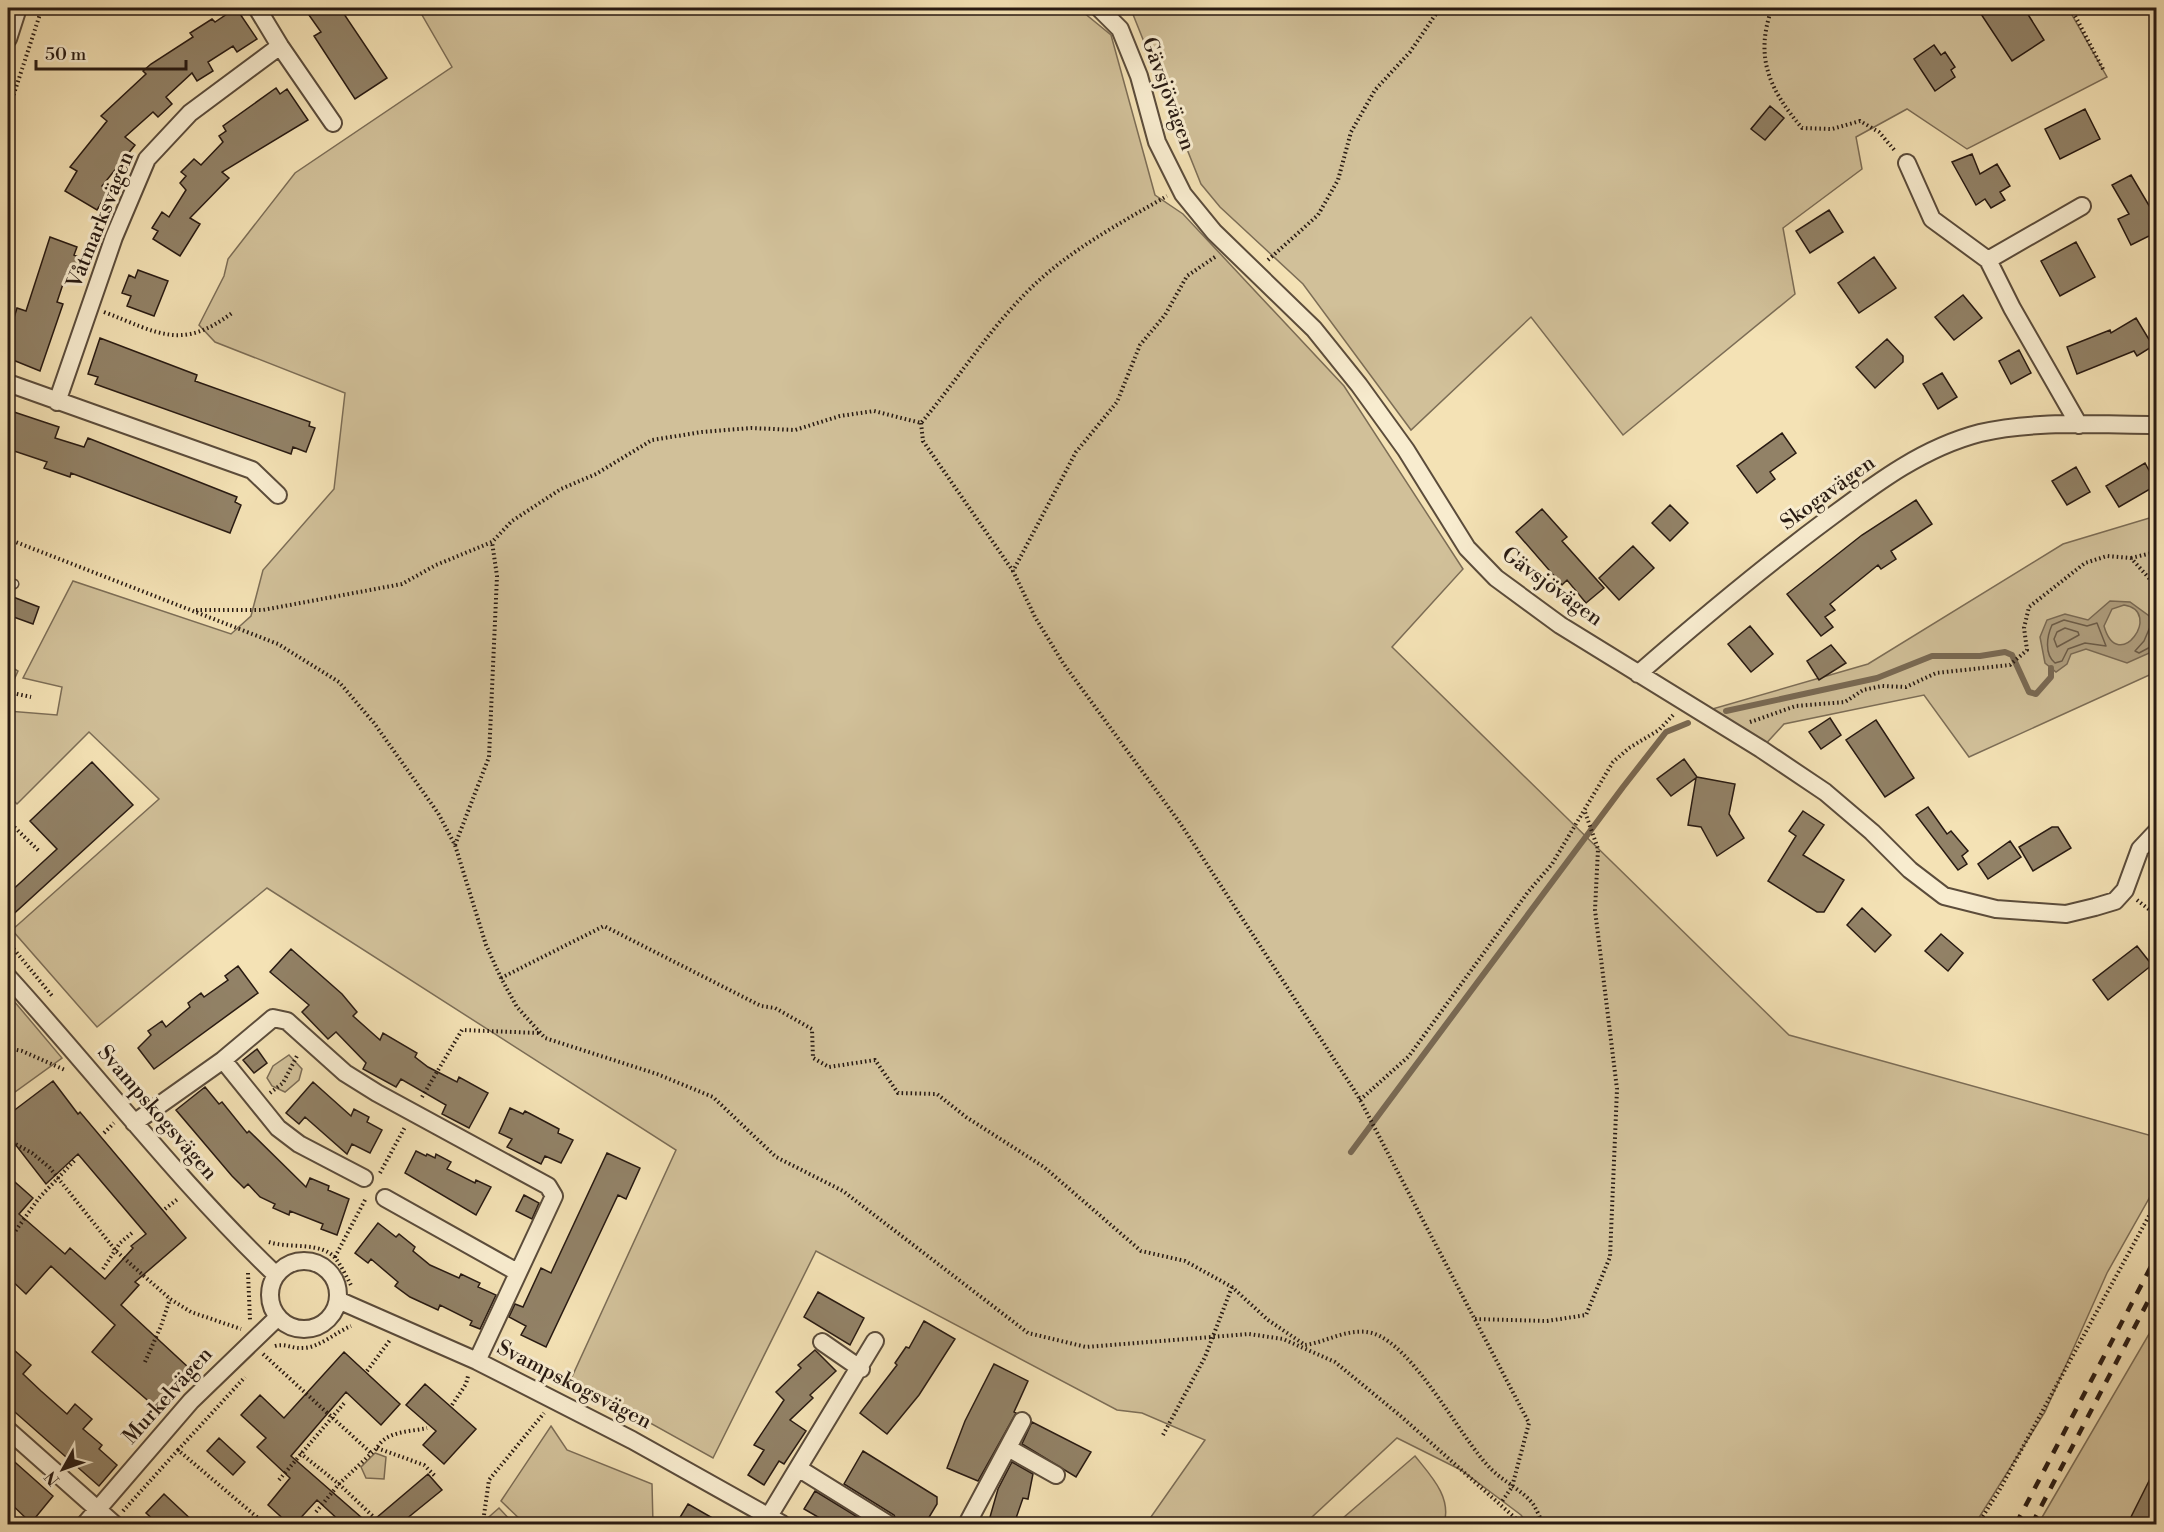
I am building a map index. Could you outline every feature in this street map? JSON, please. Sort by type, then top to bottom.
[{"type":"street","points":[[8,39],[18,8]]},
{"type":"street","points":[[257,8],[333,123]]},
{"type":"street","name":"Gävsjövägen","points":[[1099,8],[1120,29],[1139,76],[1156,142],[1181,189],[1214,232],[1256,270],[1314,330],[1359,385],[1406,450],[1467,548],[1496,578],[1560,624],[1732,731],[1824,792],[1872,832],[1910,870],[1944,896],[1996,909],[2066,914],[2115,901],[2125,890],[2140,849],[2157,832]]},
{"type":"street","name":"Våtmarksvägen","points":[[57,402],[114,237],[147,159],[190,113],[280,45]]},
{"type":"street","points":[[1907,163],[1932,219],[1988,260],[2012,308],[2079,425]]},
{"type":"street","points":[[1988,260],[2082,206]]},
{"type":"street","points":[[8,383],[252,470],[278,495]]},
{"type":"street","name":"Skogavägen","points":[[1638,674],[1746,580],[1850,503],[1926,451],[1981,433],[2079,425],[2157,425]]},
{"type":"street","name":"Svampskogsvägen","points":[[8,977],[176,1173],[276,1275]]},
{"type":"street","points":[[135,1123],[223,1060],[273,1018],[287,1021],[345,1073],[377,1093],[548,1186],[554,1196],[473,1367]]},
{"type":"street","points":[[223,1060],[278,1128],[298,1144],[364,1178]]},
{"type":"street","points":[[385,1198],[517,1272]]},
{"type":"street","points":[[298,1261],[312,1262],[323,1267],[331,1275],[338,1300],[329,1317],[309,1328],[287,1324],[278,1317],[271,1305],[270,1294],[276,1275],[287,1265],[298,1261]]},
{"type":"street","name":"Svampskogsvägen","points":[[338,1300],[473,1367],[554,1401],[632,1440],[776,1520]]},
{"type":"street","name":"Murkelvägen","points":[[85,1524],[247,1336],[278,1317]]},
{"type":"street","points":[[776,1520],[798,1468],[861,1369],[875,1341]]},
{"type":"street","points":[[822,1342],[861,1369]]},
{"type":"street","points":[[967,1524],[1022,1421]]},
{"type":"street","points":[[8,1430],[113,1524]]},
{"type":"street","points":[[1008,1448],[1056,1475]]},
{"type":"street","points":[[798,1468],[888,1524]]},
{"type":"path","points":[[8,112],[42,8]]},
{"type":"path","points":[[1256,270],[1318,215],[1338,180],[1351,132],[1375,90],[1410,52],[1440,8]]},
{"type":"path","points":[[1772,8],[1764,46],[1766,71],[1779,100],[1802,128],[1832,129],[1860,121],[1879,132],[1907,163]]},
{"type":"path","points":[[2071,8],[2104,70]]},
{"type":"path","points":[[1181,189],[1117,224],[1035,284],[976,349],[953,385],[921,423],[923,441],[1013,571],[1035,617],[1063,663],[1180,823],[1360,1100],[1529,1423],[1512,1487],[1501,1503]]},
{"type":"path","points":[[1013,571],[1076,452],[1117,402],[1140,345],[1165,315],[1187,276],[1215,256],[1236,253]]},
{"type":"path","points":[[90,307],[179,337],[210,329],[232,313]]},
{"type":"path","points":[[192,610],[263,610],[402,584],[436,565],[492,542],[512,521],[561,489],[596,474],[652,440],[712,431],[795,430],[840,416],[874,411],[921,423]]},
{"type":"path","points":[[8,540],[278,644],[339,682],[374,723],[418,782],[455,845],[486,945],[501,978],[517,1007],[545,1038],[657,1074],[713,1097],[776,1157],[843,1191],[1028,1333],[1086,1347],[1249,1334],[1284,1339],[1335,1362],[1501,1503],[1522,1524]]},
{"type":"path","points":[[455,845],[489,757],[496,576],[492,542]]},
{"type":"path","points":[[1732,731],[1756,718],[1796,706],[1845,702],[1863,690],[1882,686],[1906,687],[1936,673],[2010,665],[2027,650],[2024,628],[2029,607],[2085,563],[2107,556],[2131,558],[2157,552]]},
{"type":"path","points":[[2131,558],[2157,586]]},
{"type":"path","points":[[8,692],[31,697]]},
{"type":"path","points":[[1360,1100],[1409,1056],[1528,892],[1552,864],[1585,813],[1598,783],[1613,762],[1629,748],[1659,730],[1672,716],[1680,699]]},
{"type":"path","points":[[1475,1319],[1547,1321],[1586,1315],[1610,1257],[1617,1089],[1595,910],[1598,849],[1585,813]]},
{"type":"path","points":[[8,821],[40,852]]},
{"type":"path","points":[[501,978],[604,926],[761,1006],[775,1008],[812,1029],[813,1058],[829,1067],[876,1060],[898,1093],[937,1094],[966,1117],[1044,1167],[1141,1251],[1185,1261],[1232,1287],[1268,1320],[1305,1345],[1334,1336],[1354,1333],[1371,1333],[1391,1344],[1446,1407],[1490,1468],[1533,1504],[1543,1524]]},
{"type":"path","points":[[8,942],[59,1005]]},
{"type":"path","points":[[259,1104],[283,1083],[293,1062],[308,1042]]},
{"type":"path","points":[[8,1048],[65,1070],[74,1077]]},
{"type":"path","points":[[104,1133],[114,1122]]},
{"type":"path","points":[[8,1140],[32,1153],[59,1178],[89,1220],[116,1251],[170,1299],[191,1312],[247,1336],[264,1355],[371,1453]]},
{"type":"path","points":[[11,1251],[9,1240],[39,1198],[76,1159]]},
{"type":"path","points":[[165,1209],[179,1198]]},
{"type":"path","points":[[1978,1524],[2000,1489],[2157,1203]]},
{"type":"path","points":[[103,1269],[120,1243],[133,1232]]},
{"type":"path","points":[[261,1239],[282,1246],[313,1247],[335,1257],[356,1292]]},
{"type":"path","points":[[247,1270],[250,1284],[250,1322],[247,1336]]},
{"type":"path","points":[[1163,1435],[1213,1338],[1232,1287]]},
{"type":"path","points":[[145,1362],[170,1299]]},
{"type":"path","points":[[256,1364],[271,1347],[280,1344],[303,1348],[316,1345],[351,1326],[362,1326]]},
{"type":"path","points":[[367,1371],[392,1337]]},
{"type":"path","points":[[452,1404],[466,1384],[473,1367]]},
{"type":"path","points":[[113,1524],[249,1373]]},
{"type":"path","points":[[279,1480],[346,1401]]},
{"type":"path","points":[[484,1515],[489,1480],[554,1401]]},
{"type":"path","points":[[316,1512],[339,1484],[388,1436],[427,1428]]},
{"type":"path","points":[[377,1448],[424,1465],[436,1477]]},
{"type":"path","points":[[178,1450],[265,1524]]},
{"type":"path","points":[[300,1453],[339,1484],[381,1524]]},
{"type":"shaded area","points":[[418,8],[1078,8],[1111,35],[1155,195],[1183,214],[1344,386],[1463,569],[1392,647],[1789,1035],[2156,1137],[2156,1186],[2107,1273],[2045,1412],[1975,1524],[1528,1524],[1521,1515],[1461,1470],[1397,1438],[1311,1518],[1308,1524],[1146,1524],[1205,1440],[1142,1413],[1117,1410],[816,1251],[713,1458],[571,1379],[676,1150],[267,888],[97,1027],[12,930],[159,799],[89,732],[17,804],[8,795],[8,711],[57,715],[62,687],[23,678],[73,581],[231,634],[251,616],[263,570],[334,489],[345,393],[215,342],[199,325],[224,276],[228,259],[295,173],[452,67]]},
{"type":"shaded area","points":[[1127,8],[2068,8],[2107,77],[1967,149],[1907,109],[1856,137],[1862,169],[1783,228],[1795,294],[1623,435],[1531,317],[1411,430],[1303,284],[1220,207],[1201,184],[1132,12]]},
{"type":"shaded area","points":[[2156,516],[2156,672],[1969,757],[1924,695],[1784,724],[1761,749],[1702,712],[1868,664],[2063,544]]},
{"type":"shaded area","points":[[8,665],[18,671],[8,693]]},
{"type":"shaded area","points":[[8,994],[62,1058],[8,1097]]},
{"type":"shaded area","points":[[289,1055],[302,1069],[299,1080],[285,1092],[272,1086],[267,1078],[273,1066]]},
{"type":"shaded area","points":[[2156,1322],[2156,1524],[2038,1524],[2044,1514]]},
{"type":"shaded area","points":[[551,1426],[567,1450],[652,1484],[653,1524],[525,1524],[501,1501]]},
{"type":"shaded area","points":[[375,1453],[386,1457],[384,1479],[366,1478],[361,1467]]},
{"type":"shaded area","points":[[1415,1456],[1439,1487],[1443,1496],[1446,1514],[1444,1524],[1336,1524]]},
{"type":"shaded area","points":[[499,1508],[514,1524],[481,1524]]},
{"type":"water","points":[[2110,601],[2130,602],[2156,621],[2156,650],[2127,663],[2086,649],[2071,654],[2067,664],[2056,672],[2045,663],[2040,637],[2047,620],[2065,614],[2088,620]],"holes":[[[2124,605],[2135,610],[2140,618],[2139,627],[2127,643],[2119,645],[2111,640],[2104,626],[2112,609]]]},
{"type":"building","points":[[236,8],[257,39],[237,52],[233,46],[208,62],[213,71],[197,81],[192,73],[166,97],[172,104],[158,117],[153,112],[125,137],[135,145],[102,186],[109,190],[97,210],[65,191],[77,171],[70,167],[107,121],[101,116],[146,74],[143,71],[193,37],[190,33],[212,19],[215,22]]},
{"type":"building","points":[[304,8],[340,8],[387,78],[355,99],[314,36],[321,32]]},
{"type":"building","points":[[1977,8],[2024,8],[2044,40],[2012,61]]},
{"type":"building","points":[[1934,45],[1941,55],[1945,52],[1955,67],[1951,70],[1955,77],[1935,91],[1914,59]]},
{"type":"building","points":[[276,88],[280,94],[287,89],[308,120],[222,172],[229,178],[190,218],[200,224],[180,256],[153,239],[158,231],[152,228],[162,212],[169,217],[186,190],[180,183],[186,176],[181,172],[194,159],[201,165],[223,142],[219,136],[226,131],[223,126]]},
{"type":"building","points":[[1770,106],[1784,118],[1765,140],[1751,129]]},
{"type":"building","points":[[2085,109],[2100,139],[2060,159],[2045,129]]},
{"type":"building","points":[[1972,154],[1980,174],[1997,164],[2010,186],[2000,192],[2005,200],[1991,208],[1985,199],[1976,205],[1952,162]]},
{"type":"building","points":[[2131,175],[2157,219],[2157,232],[2131,245],[2118,219],[2129,214],[2112,185]]},
{"type":"building","points":[[1829,210],[1843,232],[1810,253],[1796,231]]},
{"type":"building","points":[[50,237],[77,247],[74,255],[83,259],[77,276],[67,272],[57,302],[63,304],[40,371],[8,358],[14,335],[9,334],[17,308],[26,311]]},
{"type":"building","points":[[2076,242],[2095,277],[2060,296],[2041,261]]},
{"type":"building","points":[[1874,257],[1896,288],[1859,313],[1838,283]]},
{"type":"building","points":[[138,270],[168,281],[154,316],[127,306],[131,296],[122,293],[129,275],[135,278]]},
{"type":"building","points":[[1963,295],[1982,318],[1954,340],[1935,317]]},
{"type":"building","points":[[2136,318],[2153,346],[2137,356],[2134,351],[2077,374],[2067,347],[2110,330],[2111,333]]},
{"type":"building","points":[[100,338],[197,375],[195,381],[310,422],[309,426],[315,428],[306,452],[293,447],[291,454],[95,384],[98,377],[88,374]]},
{"type":"building","points":[[1887,339],[1903,356],[1903,362],[1875,388],[1856,367]]},
{"type":"building","points":[[2019,350],[2031,373],[2011,384],[1999,361]]},
{"type":"building","points":[[1942,373],[1957,397],[1938,409],[1923,384]]},
{"type":"building","points":[[8,410],[59,427],[55,438],[84,447],[88,438],[237,497],[235,502],[241,505],[230,533],[71,473],[70,477],[44,468],[47,462],[8,449]]},
{"type":"building","points":[[1782,433],[1796,453],[1770,472],[1775,479],[1757,493],[1737,466]]},
{"type":"building","points":[[2145,463],[2157,485],[2119,507],[2106,486]]},
{"type":"building","points":[[2076,467],[2090,492],[2067,505],[2052,481]]},
{"type":"building","points":[[1916,500],[1932,524],[1891,551],[1896,559],[1881,569],[1878,565],[1830,604],[1835,610],[1825,617],[1833,627],[1821,636],[1787,594],[1862,535]]},
{"type":"building","points":[[1670,505],[1688,523],[1670,541],[1652,523]]},
{"type":"building","points":[[1542,509],[1567,537],[1562,541],[1604,588],[1586,603],[1567,580],[1562,585],[1516,532]]},
{"type":"building","points":[[1633,546],[1654,568],[1619,600],[1599,578]]},
{"type":"building","points":[[8,595],[39,607],[33,624],[8,615]]},
{"type":"building","points":[[1750,626],[1773,654],[1751,672],[1728,644]]},
{"type":"building","points":[[1831,645],[1846,663],[1819,680],[1807,661]]},
{"type":"building","points":[[1830,718],[1841,735],[1821,749],[1809,732]]},
{"type":"building","points":[[1876,720],[1914,778],[1885,797],[1846,740]]},
{"type":"building","points":[[1684,759],[1697,777],[1735,784],[1729,814],[1744,838],[1717,856],[1701,827],[1688,825],[1696,778],[1671,796],[1657,779]]},
{"type":"building","points":[[92,762],[133,805],[8,919],[8,894],[57,849],[30,821]]},
{"type":"building","points":[[1928,807],[1947,834],[1951,831],[1968,851],[1962,856],[1967,864],[1958,870],[1916,815]]},
{"type":"building","points":[[1803,811],[1824,825],[1803,855],[1844,880],[1824,912],[1817,912],[1768,881],[1796,836],[1789,831]]},
{"type":"building","points":[[2052,827],[2058,827],[2071,848],[2033,871],[2019,847]]},
{"type":"building","points":[[2010,841],[2021,857],[1988,879],[1978,864]]},
{"type":"building","points":[[1862,908],[1891,935],[1875,952],[1847,925]]},
{"type":"building","points":[[1941,934],[1963,953],[1948,971],[1925,951]]},
{"type":"building","points":[[2137,946],[2152,965],[2108,1000],[2093,980]]},
{"type":"building","points":[[291,949],[342,994],[357,1012],[353,1016],[380,1040],[383,1033],[417,1053],[415,1057],[428,1067],[457,1082],[459,1077],[488,1093],[469,1128],[442,1114],[446,1105],[401,1079],[396,1087],[363,1069],[366,1063],[336,1032],[328,1039],[302,1012],[309,1005],[270,972]]},
{"type":"building","points":[[238,966],[258,993],[154,1069],[138,1048],[151,1035],[148,1031],[162,1021],[166,1027],[190,1007],[188,1003],[201,993],[204,997],[228,980],[225,976]]},
{"type":"building","points":[[257,1049],[267,1063],[254,1073],[243,1060]]},
{"type":"building","points":[[53,1081],[78,1114],[80,1112],[186,1238],[135,1282],[139,1285],[121,1305],[189,1368],[153,1405],[92,1352],[115,1325],[51,1266],[26,1294],[8,1277],[8,1176],[33,1198],[19,1214],[65,1254],[70,1248],[105,1279],[133,1248],[131,1246],[146,1234],[78,1154],[46,1184],[8,1135],[8,1115]]},
{"type":"building","points":[[313,1082],[351,1116],[354,1109],[369,1117],[367,1122],[382,1130],[370,1153],[352,1144],[347,1154],[305,1117],[299,1124],[286,1113]]},
{"type":"building","points":[[205,1087],[219,1104],[222,1102],[247,1133],[249,1131],[306,1187],[310,1178],[329,1186],[328,1190],[349,1199],[337,1235],[321,1229],[323,1224],[290,1211],[289,1215],[273,1208],[275,1204],[260,1197],[248,1184],[244,1188],[232,1176],[176,1110]]},
{"type":"building","points":[[510,1108],[523,1114],[525,1111],[559,1129],[558,1133],[573,1140],[561,1163],[545,1156],[541,1164],[507,1147],[512,1139],[499,1133]]},
{"type":"building","points":[[416,1151],[435,1158],[436,1154],[451,1162],[447,1169],[475,1183],[476,1180],[491,1187],[476,1215],[405,1173]]},
{"type":"building","points":[[607,1153],[640,1168],[626,1199],[618,1195],[546,1347],[521,1335],[526,1326],[509,1317],[515,1304],[523,1307],[541,1268],[551,1273]]},
{"type":"building","points":[[524,1195],[539,1203],[532,1219],[516,1211]]},
{"type":"building","points":[[378,1223],[396,1237],[399,1234],[415,1247],[413,1251],[430,1265],[459,1278],[461,1274],[480,1283],[478,1287],[496,1295],[480,1329],[470,1325],[472,1321],[440,1305],[438,1310],[410,1297],[395,1286],[398,1282],[371,1259],[368,1263],[355,1253]]},
{"type":"building","points":[[818,1292],[864,1318],[850,1345],[804,1317]]},
{"type":"building","points":[[924,1321],[955,1339],[919,1395],[887,1434],[860,1413],[897,1365],[895,1363],[906,1347],[909,1348]]},
{"type":"building","points":[[14,1350],[31,1365],[23,1374],[67,1414],[75,1404],[92,1419],[83,1429],[102,1445],[99,1449],[117,1465],[99,1486],[8,1406],[8,1358]]},
{"type":"building","points":[[815,1350],[836,1371],[810,1395],[813,1398],[790,1420],[806,1431],[784,1464],[779,1461],[764,1485],[748,1475],[764,1450],[754,1445],[784,1400],[776,1392],[801,1368],[798,1365]]},
{"type":"building","points":[[344,1352],[400,1404],[381,1425],[346,1392],[291,1456],[369,1524],[343,1524],[317,1500],[295,1524],[289,1524],[268,1505],[290,1478],[257,1447],[266,1438],[241,1415],[260,1395],[284,1418]]},
{"type":"building","points":[[994,1364],[1028,1381],[1014,1412],[1016,1413],[978,1481],[947,1468],[965,1421]]},
{"type":"building","points":[[425,1384],[476,1429],[444,1464],[423,1445],[436,1431],[406,1405]]},
{"type":"building","points":[[1032,1422],[1091,1452],[1076,1477],[1022,1444]]},
{"type":"building","points":[[219,1438],[245,1462],[233,1475],[207,1451]]},
{"type":"building","points":[[863,1451],[937,1497],[937,1504],[925,1524],[898,1524],[894,1515],[844,1484]]},
{"type":"building","points":[[8,1456],[53,1496],[31,1523],[8,1501]]},
{"type":"building","points":[[1012,1462],[1033,1474],[1028,1499],[1023,1498],[1014,1524],[988,1524],[998,1489]]},
{"type":"building","points":[[2157,1465],[2157,1524],[2141,1524],[2130,1519]]},
{"type":"building","points":[[428,1474],[442,1490],[400,1524],[369,1524]]},
{"type":"building","points":[[815,1491],[869,1524],[830,1524],[804,1509]]},
{"type":"building","points":[[164,1494],[196,1524],[158,1524],[146,1513]]},
{"type":"building","points":[[688,1504],[723,1524],[676,1524]]},
{"type":"waterway","points":[[1726,711],[1877,678],[1932,656],[1980,656],[2005,652],[2012,655],[2029,692],[2036,694],[2051,677],[2051,668]]},
{"type":"waterway","points":[[1351,1152],[1666,732],[1688,723]]},
{"type":"railway","points":[[2016,1524],[2156,1257]]},
{"type":"railway","points":[[2032,1524],[2156,1286]]}]
